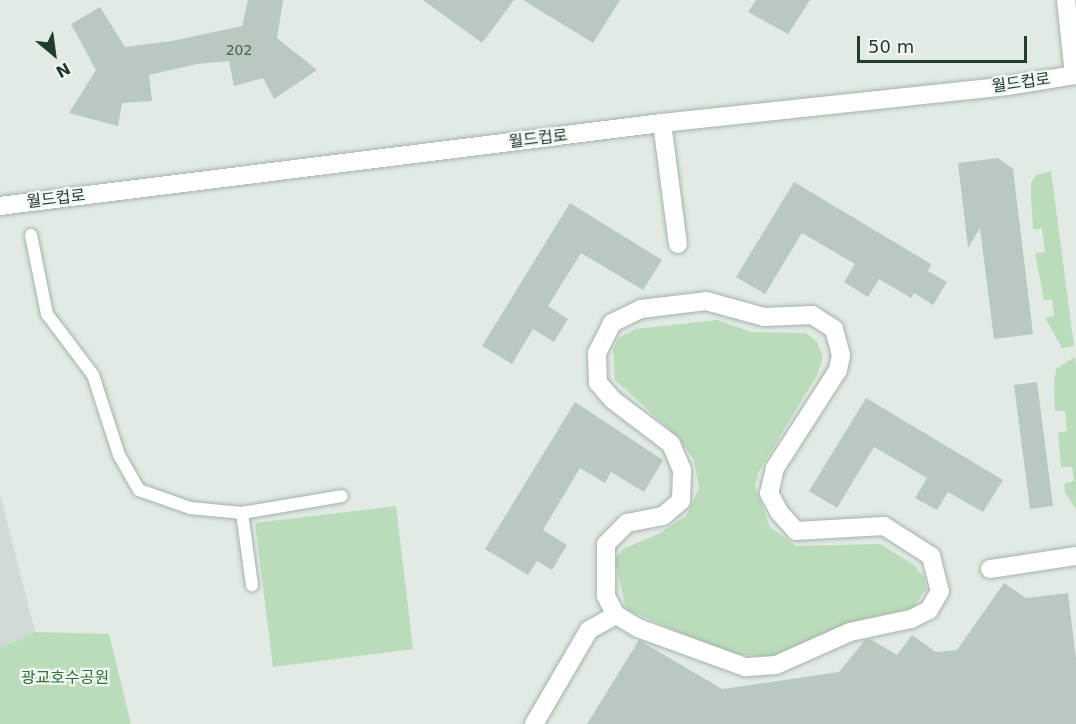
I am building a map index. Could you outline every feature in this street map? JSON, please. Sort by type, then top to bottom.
[{"type":"street","points":[[1066,0],[1075,79]]},
{"type":"street","name":"월드컵로","points":[[0,206],[662,123],[1075,79]]},
{"type":"street","points":[[662,123],[678,244]]},
{"type":"street","points":[[706,301],[764,317],[812,315],[834,329],[841,355],[838,369],[774,468],[769,493],[779,512],[796,531],[884,526],[931,556],[940,591],[929,610],[910,620],[850,632],[776,665],[745,667],[638,628],[616,615],[606,596],[606,544],[627,523],[663,516],[681,501],[682,470],[671,444],[613,400],[598,383],[597,353],[612,323],[641,309],[706,301]]},
{"type":"street","points":[[990,569],[1076,556]]},
{"type":"street","points":[[534,724],[590,630],[616,615]]},
{"type":"lane","points":[[31,235],[47,314],[93,375],[120,455],[140,490],[190,508],[242,513],[342,496]]},
{"type":"lane","points":[[242,513],[252,585]]},
{"type":"shaded area","points":[[0,494],[35,632],[0,648]]},
{"type":"green space","points":[[1051,171],[1074,346],[1062,348],[1045,318],[1054,316],[1052,299],[1044,300],[1035,253],[1045,252],[1042,229],[1033,229],[1031,197],[1031,183],[1036,175]]},
{"type":"green space","points":[[717,320],[751,332],[806,333],[817,342],[823,357],[817,375],[759,471],[755,486],[770,527],[796,546],[880,544],[914,565],[924,577],[926,589],[913,608],[859,620],[775,657],[729,654],[626,609],[615,560],[623,549],[658,534],[686,516],[699,488],[694,460],[679,438],[615,380],[613,349],[619,338],[635,329]]},
{"type":"green space","points":[[1075,357],[1076,509],[1065,493],[1064,484],[1074,481],[1072,467],[1061,467],[1058,433],[1067,431],[1065,411],[1055,411],[1054,383],[1056,369]]},
{"type":"green space","points":[[396,506],[413,649],[273,667],[255,523]]},
{"type":"green space","name":"광교호수공원","points":[[35,632],[109,634],[131,724],[0,724],[0,648]]},
{"type":"building","points":[[248,0],[283,0],[277,38],[317,70],[274,99],[263,78],[234,86],[229,61],[197,64],[149,75],[152,101],[122,103],[118,126],[69,113],[96,70],[71,24],[100,7],[125,47],[172,41],[242,26]]},
{"type":"building","points":[[423,0],[514,0],[482,43]]},
{"type":"building","points":[[523,0],[620,0],[593,43]]},
{"type":"building","points":[[756,0],[810,0],[788,34],[748,12]]},
{"type":"building","points":[[998,158],[1013,169],[1033,334],[994,339],[980,228],[968,248],[958,163]]},
{"type":"building","points":[[794,182],[931,264],[928,271],[947,282],[933,305],[914,293],[911,298],[879,279],[868,297],[844,282],[855,264],[802,233],[765,294],[736,277]]},
{"type":"building","points":[[570,203],[662,260],[643,290],[581,253],[548,306],[568,319],[554,342],[533,329],[512,364],[482,346]]},
{"type":"building","points":[[1037,382],[1053,506],[1030,509],[1014,385]]},
{"type":"building","points":[[866,398],[1003,480],[983,512],[948,492],[937,510],[915,498],[927,478],[874,447],[837,508],[809,491]]},
{"type":"building","points":[[575,402],[663,460],[644,492],[611,472],[605,483],[580,468],[543,530],[567,545],[552,570],[537,561],[528,575],[485,549]]},
{"type":"building","points":[[1004,583],[1026,598],[1068,593],[1076,659],[1076,724],[587,724],[639,640],[722,689],[839,672],[865,640],[870,639],[897,655],[912,635],[936,652],[957,650]]}]
